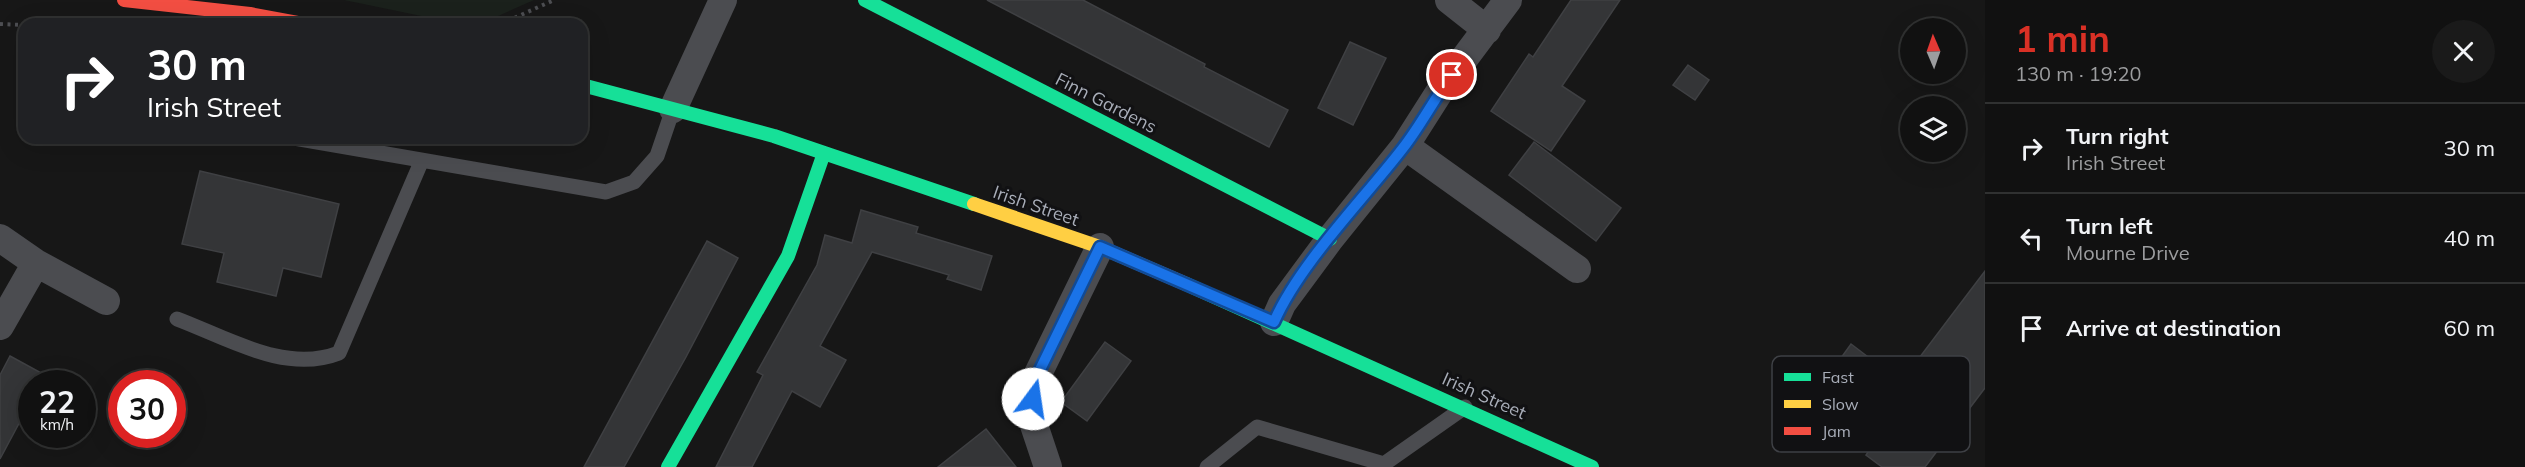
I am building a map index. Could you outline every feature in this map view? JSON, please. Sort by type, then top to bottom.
[{"type":"main road","points":[[124,0],[251,18]]},
{"type":"main road","name":"Finn Gardens","points":[[865,0],[1330,239]]},
{"type":"main road","name":"Irish Street","points":[[588,87],[774,136],[1100,247],[1465,407],[1592,467]]},
{"type":"main road","points":[[668,467],[788,256],[824,153]]},
{"type":"street","points":[[673,109],[723,0]]},
{"type":"street","points":[[1449,0],[1487,30]]},
{"type":"street","points":[[1274,322],[1282,304],[1330,239],[1405,146],[1440,91],[1508,0]]},
{"type":"street","points":[[1405,146],[1577,270]]},
{"type":"street","points":[[0,238],[36,263],[106,301]]},
{"type":"street","points":[[1048,467],[1031,416],[1034,382],[1100,247]]},
{"type":"street","points":[[0,326],[36,263]]},
{"type":"lane","points":[[329,144],[606,192],[634,182],[657,156],[673,109]]},
{"type":"lane","points":[[177,319],[283,360],[319,361],[339,353],[422,160]]},
{"type":"lane","points":[[1207,467],[1257,427],[1384,464],[1465,407]]},
{"type":"path","points":[[514,18],[554,0]]},
{"type":"path","points":[[0,24],[18,25]]},
{"type":"shaded area","points":[[344,0],[534,0],[494,18],[431,18]]},
{"type":"building","points":[[987,0],[1083,0],[1205,64],[1204,67],[1288,110],[1269,147]]},
{"type":"building","points":[[1571,0],[1620,0],[1562,86],[1585,101],[1551,151],[1491,111],[1529,54],[1533,57]]},
{"type":"building","points":[[1350,42],[1386,58],[1353,125],[1318,108]]},
{"type":"building","points":[[1688,65],[1709,80],[1695,100],[1673,85]]},
{"type":"building","points":[[1534,142],[1621,208],[1596,241],[1509,175]]},
{"type":"building","points":[[200,171],[339,204],[321,277],[283,268],[276,296],[217,282],[224,253],[182,244]]},
{"type":"building","points":[[861,210],[918,227],[916,233],[992,256],[981,290],[947,279],[949,275],[872,252],[820,346],[846,360],[820,407],[792,391],[752,467],[716,467],[763,375],[757,372],[817,265],[825,235],[852,243]]},
{"type":"building","points":[[707,241],[738,258],[686,357],[624,467],[584,467]]},
{"type":"building","points":[[1985,271],[1985,388],[1970,408],[1970,356],[1921,356]]},
{"type":"building","points":[[1105,342],[1131,361],[1087,421],[1061,402]]},
{"type":"building","points":[[1851,344],[1867,356],[1842,356]]},
{"type":"building","points":[[10,356],[36,370],[18,370],[18,425],[0,459],[0,375]]},
{"type":"building","points":[[986,429],[1016,467],[938,467]]},
{"type":"building","points":[[1868,452],[1936,452],[1925,467],[1882,467],[1866,455]]},
{"type":"traffic: fast","points":[[865,0],[1330,239]]},
{"type":"traffic: fast","points":[[588,87],[774,136],[974,204]]},
{"type":"traffic: fast","points":[[668,467],[788,256],[824,153]]},
{"type":"traffic: fast","points":[[1186,284],[1592,467]]},
{"type":"traffic: slow","points":[[974,204],[1100,247],[1186,284]]},
{"type":"traffic: jam","points":[[124,0],[271,18]]},
{"type":"route","points":[[1033,399],[1034,382],[1100,247],[1274,322],[1282,304],[1330,239],[1405,146],[1452,75]]}]
